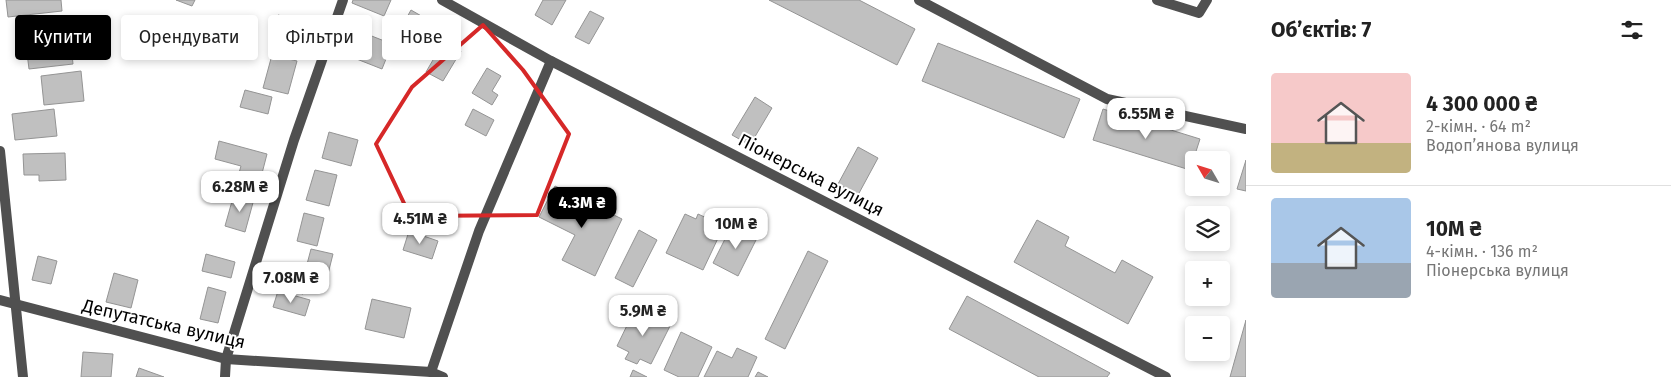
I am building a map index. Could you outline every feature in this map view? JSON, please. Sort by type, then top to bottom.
[{"type":"street","points":[[225,377],[226,359],[294,140],[343,0]]},
{"type":"street","name":"Піонерська вулиця","points":[[442,0],[551,61],[1166,377]]},
{"type":"street","points":[[919,0],[1107,99],[1246,129]]},
{"type":"street","points":[[1157,0],[1199,13],[1207,0]]},
{"type":"street","points":[[431,372],[480,231],[551,61]]},
{"type":"street","points":[[0,152],[22,377]]},
{"type":"street","name":"Депутатська вулиця","points":[[0,300],[226,359],[431,372],[443,377]]},
{"type":"highlighted area","points":[[483,25],[523,70],[569,134],[537,215],[410,216],[376,144],[412,87]]},
{"type":"building","points":[[6,0],[61,0],[62,11],[8,17]]},
{"type":"building","points":[[176,0],[195,0],[192,6]]},
{"type":"building","points":[[353,0],[391,0],[384,15],[382,15],[352,3]]},
{"type":"building","points":[[543,0],[566,0],[552,25],[535,15]]},
{"type":"building","points":[[769,0],[859,0],[915,29],[897,65]]},
{"type":"building","points":[[411,10],[420,15],[408,15]]},
{"type":"building","points":[[590,11],[604,18],[589,44],[575,37]]},
{"type":"building","points":[[372,36],[382,40],[382,60],[386,60],[382,69],[359,60],[372,60]]},
{"type":"building","points":[[938,43],[1080,99],[1064,138],[922,81]]},
{"type":"building","points":[[28,60],[73,60],[73,64],[29,69]]},
{"type":"building","points":[[271,60],[297,61],[288,94],[263,88]]},
{"type":"building","points":[[433,60],[456,60],[443,81],[426,72]]},
{"type":"building","points":[[487,68],[501,76],[492,91],[498,95],[492,105],[472,93]]},
{"type":"building","points":[[81,71],[84,101],[44,105],[41,76]]},
{"type":"building","points":[[245,90],[272,97],[268,114],[240,107]]},
{"type":"building","points":[[755,97],[772,108],[750,145],[732,135]]},
{"type":"building","points":[[54,109],[57,136],[15,140],[12,114]]},
{"type":"building","points":[[473,109],[494,120],[486,136],[465,125]]},
{"type":"building","points":[[1103,109],[1200,139],[1196,151],[1185,151],[1185,168],[1093,140]]},
{"type":"building","points":[[329,132],[358,140],[351,166],[322,158]]},
{"type":"building","points":[[219,141],[267,154],[259,185],[237,180],[241,166],[215,159]]},
{"type":"building","points":[[858,147],[878,158],[858,195],[838,184]]},
{"type":"building","points":[[65,153],[66,180],[39,181],[39,175],[24,175],[23,154]]},
{"type":"building","points":[[1246,160],[1246,191],[1237,189]]},
{"type":"building","points":[[315,170],[337,175],[329,206],[306,200]]},
{"type":"building","points":[[555,186],[622,219],[595,276],[562,260],[575,235],[539,217]]},
{"type":"building","points":[[234,194],[254,199],[245,232],[225,226]]},
{"type":"building","points":[[304,213],[324,218],[317,246],[297,241]]},
{"type":"building","points":[[685,214],[696,219],[698,214],[711,220],[708,228],[720,234],[703,270],[666,253]]},
{"type":"building","points":[[1037,220],[1069,237],[1065,246],[1115,273],[1122,260],[1153,277],[1128,324],[1014,262]]},
{"type":"building","points":[[733,223],[758,236],[738,276],[713,263]]},
{"type":"building","points":[[639,230],[657,240],[633,287],[615,278]]},
{"type":"building","points":[[409,231],[438,241],[432,259],[403,250]]},
{"type":"building","points":[[311,249],[333,254],[328,274],[306,268]]},
{"type":"building","points":[[808,251],[828,261],[785,349],[765,339]]},
{"type":"building","points":[[206,254],[235,262],[231,278],[202,271]]},
{"type":"building","points":[[38,256],[57,261],[51,284],[32,280]]},
{"type":"building","points":[[284,266],[309,272],[303,294],[279,287]]},
{"type":"building","points":[[114,273],[138,280],[131,308],[106,302]]},
{"type":"building","points":[[208,287],[226,292],[218,323],[200,319]]},
{"type":"building","points":[[278,291],[310,300],[305,316],[273,307]]},
{"type":"building","points":[[967,296],[1110,373],[1107,377],[1039,377],[949,329]]},
{"type":"building","points":[[372,299],[411,308],[404,338],[365,329]]},
{"type":"building","points":[[635,309],[670,326],[651,364],[640,359],[637,364],[625,359],[629,352],[617,346]]},
{"type":"building","points":[[1246,320],[1246,377],[1230,377]]},
{"type":"building","points":[[681,332],[712,347],[698,377],[679,377],[664,370]]},
{"type":"building","points":[[737,348],[757,357],[748,377],[704,377],[717,351],[732,358]]},
{"type":"building","points":[[83,352],[113,354],[111,377],[81,377]]},
{"type":"building","points":[[139,368],[164,377],[136,377]]},
{"type":"building","points":[[633,370],[647,377],[630,377]]},
{"type":"building","points":[[758,372],[768,377],[755,377]]}]
